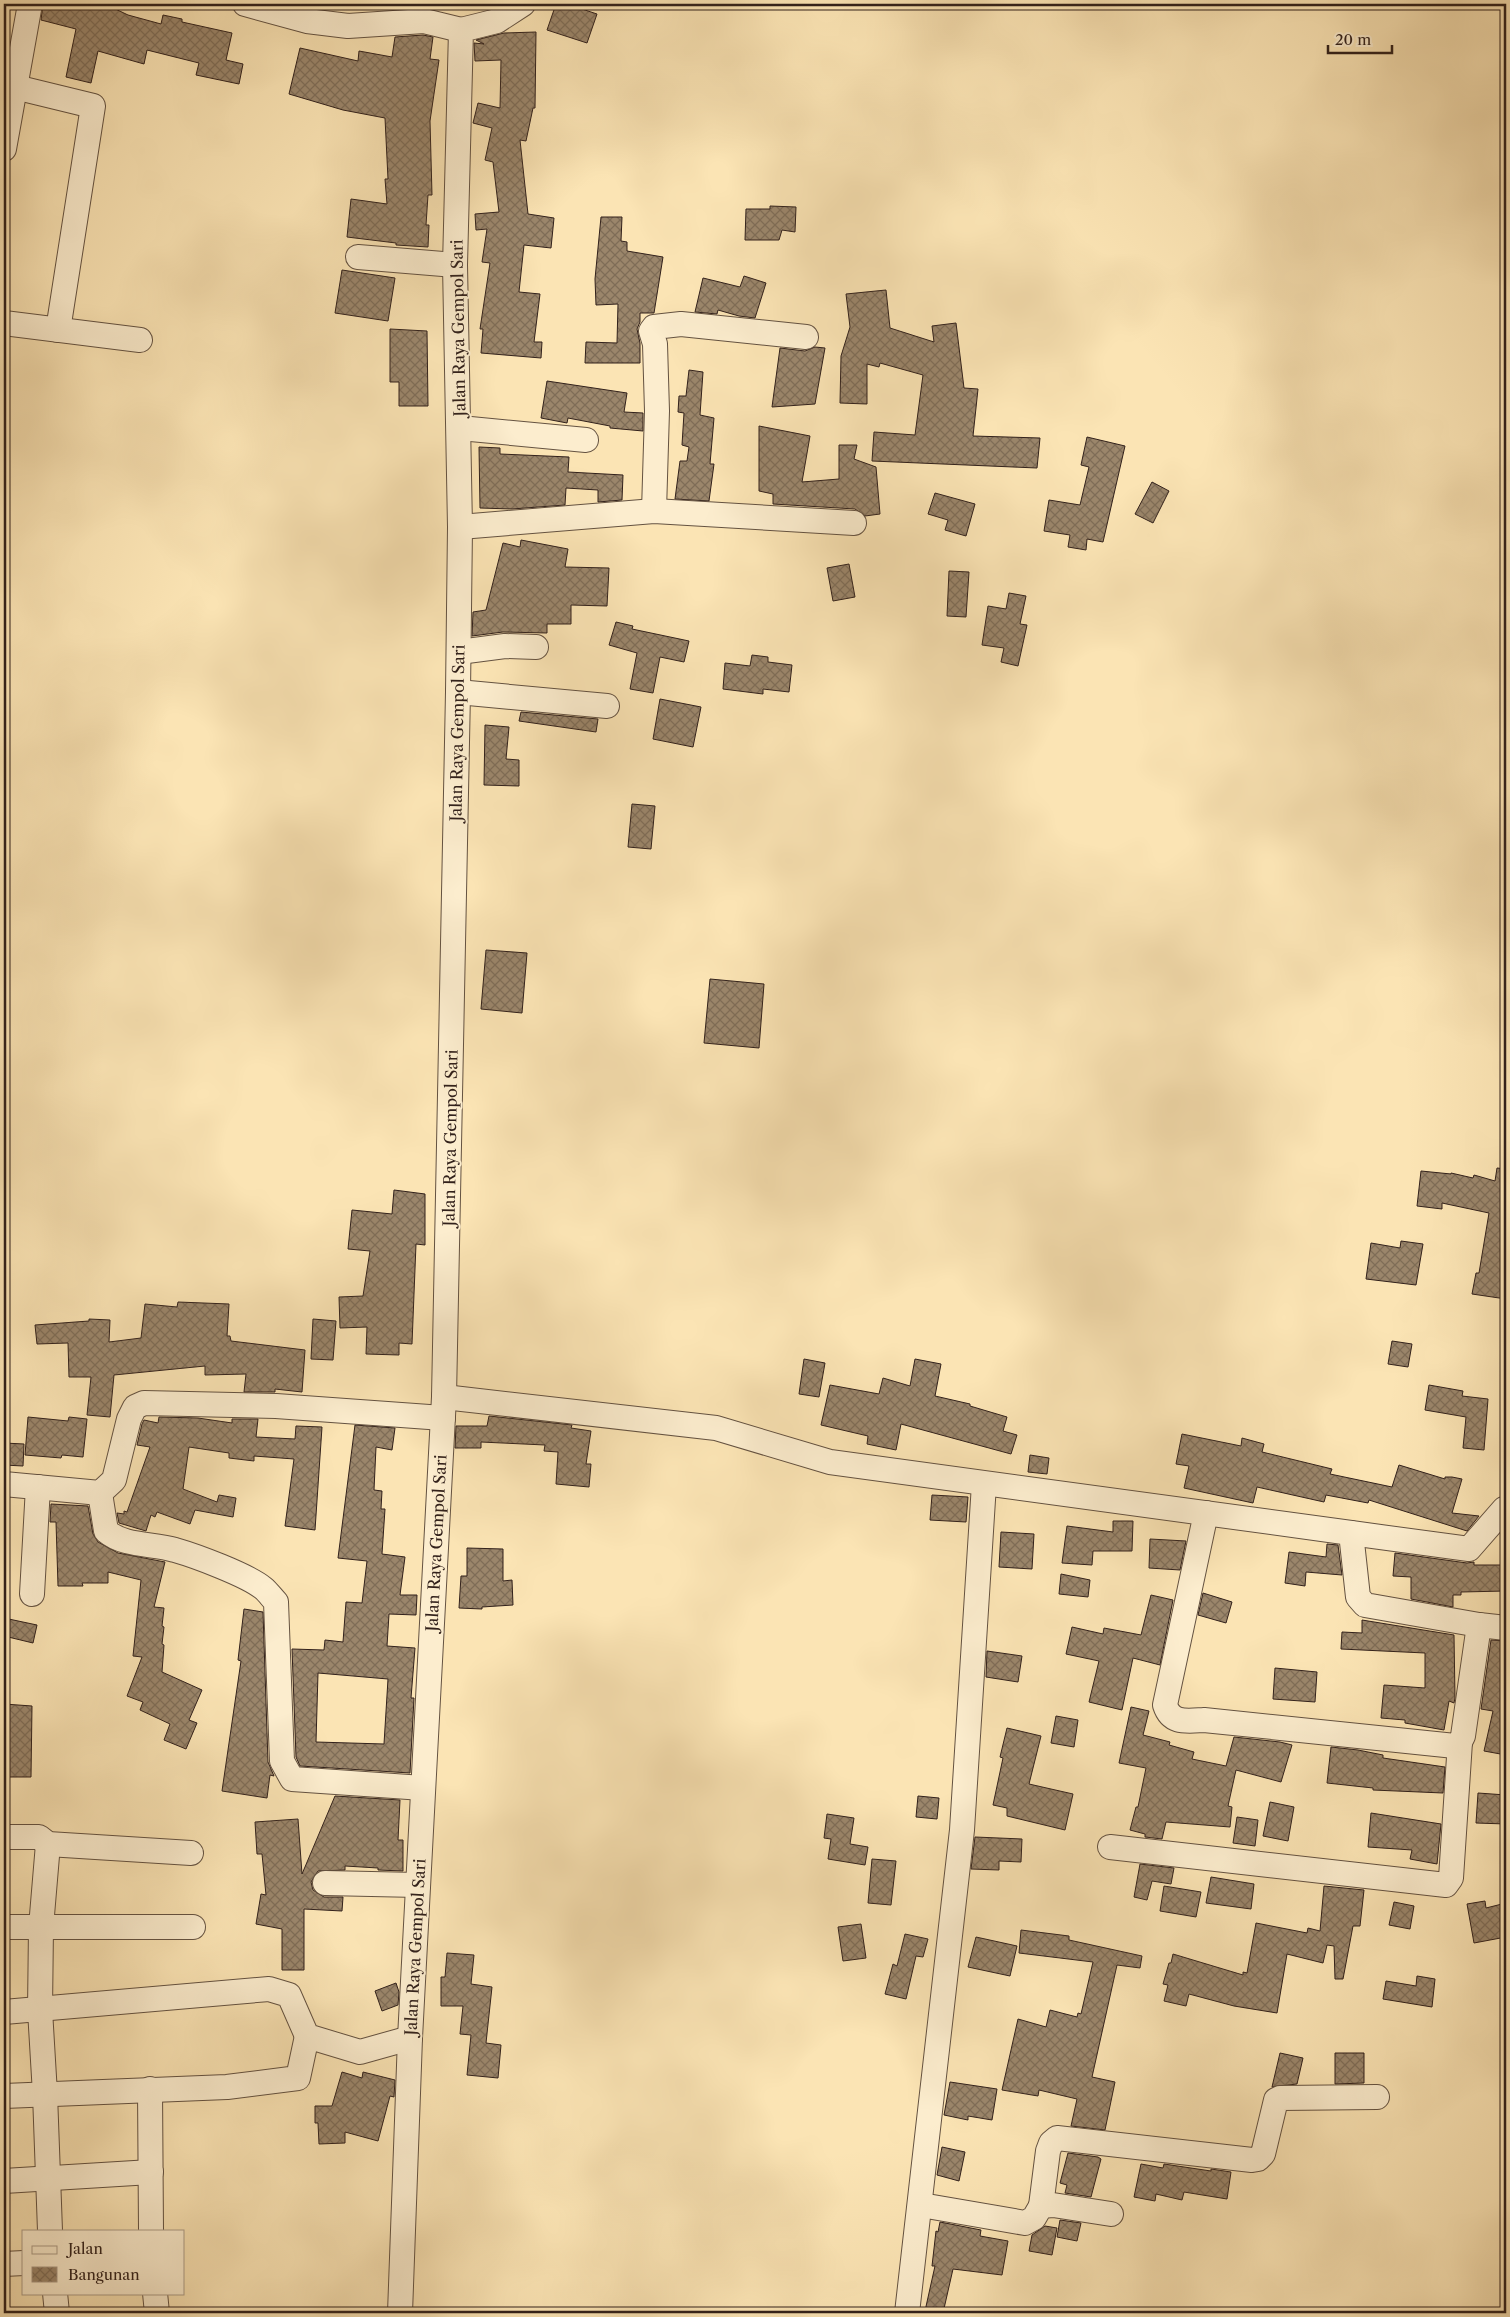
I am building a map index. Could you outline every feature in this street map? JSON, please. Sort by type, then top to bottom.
[{"type":"street","points":[[4,143],[30,4]]},
{"type":"street","points":[[244,4],[307,21],[348,26],[424,21],[461,30],[497,21],[523,4]]},
{"type":"street","name":"Jalan Raya Gempol Sari","points":[[400,2313],[410,2038],[443,1407],[459,652],[460,428],[456,264],[461,30]]},
{"type":"street","points":[[15,87],[93,106],[58,330]]},
{"type":"street","points":[[358,257],[456,264]]},
{"type":"street","points":[[4,323],[140,340]]},
{"type":"street","points":[[654,511],[657,411],[655,344],[651,331],[654,327],[681,324],[806,338]]},
{"type":"street","points":[[460,428],[586,440]]},
{"type":"street","points":[[460,527],[654,511],[854,523]]},
{"type":"street","points":[[459,652],[505,646],[536,647]]},
{"type":"street","points":[[458,692],[607,706]]},
{"type":"street","points":[[4,1484],[100,1493],[114,1480],[129,1420],[135,1407],[144,1403],[443,1407],[716,1428],[830,1462],[1469,1549],[1506,1509]]},
{"type":"street","points":[[907,2313],[921,2206],[962,1830],[984,1484]]},
{"type":"street","points":[[32,1594],[38,1487]]},
{"type":"street","points":[[100,1493],[106,1531],[110,1534],[119,1539],[175,1550],[249,1579],[264,1589],[276,1602],[282,1762],[292,1779],[423,1788]]},
{"type":"street","points":[[1206,1513],[1165,1705],[1168,1715],[1178,1721],[1204,1720],[1448,1746],[1455,1746],[1460,1742]]},
{"type":"street","points":[[1351,1533],[1358,1597],[1365,1605],[1506,1628]]},
{"type":"street","points":[[1110,1847],[1446,1885],[1451,1878],[1460,1742],[1463,1736],[1479,1625]]},
{"type":"street","points":[[4,1837],[39,1837],[48,1844],[191,1853]]},
{"type":"street","points":[[48,1844],[41,1928],[40,2010],[50,2230]]},
{"type":"street","points":[[325,1883],[418,1885]]},
{"type":"street","points":[[4,1927],[193,1927]]},
{"type":"street","points":[[4,2012],[269,1989],[289,1995],[307,2036],[298,2078],[226,2087],[4,2096]]},
{"type":"street","points":[[307,2036],[360,2052],[410,2038]]},
{"type":"street","points":[[150,2089],[150,2230]]},
{"type":"street","points":[[921,2206],[1025,2223],[1034,2218],[1041,2206],[1048,2151],[1051,2143],[1058,2138],[1252,2160],[1258,2159],[1263,2154],[1276,2100],[1280,2098],[1376,2097]]},
{"type":"street","points":[[4,2181],[151,2172]]},
{"type":"street","points":[[1041,2206],[1053,2205],[1111,2214]]},
{"type":"street","points":[[4,2264],[22,2263]]},
{"type":"street","points":[[55,2294],[56,2313]]},
{"type":"street","points":[[155,2294],[157,2313]]},
{"type":"building","points":[[43,4],[105,4],[128,15],[161,24],[163,15],[182,19],[182,22],[232,33],[226,60],[243,64],[239,84],[196,75],[199,63],[147,50],[144,64],[98,51],[91,83],[66,77],[76,29],[41,20]]},
{"type":"building","points":[[556,4],[567,4],[597,14],[587,43],[547,30]]},
{"type":"building","points":[[536,32],[535,108],[533,108],[526,141],[520,140],[528,214],[554,218],[551,248],[524,245],[519,292],[540,294],[534,342],[542,342],[541,358],[481,353],[483,329],[480,329],[490,263],[482,262],[487,229],[476,230],[475,214],[499,212],[493,162],[485,160],[492,128],[473,123],[478,103],[500,108],[501,60],[475,61],[474,43],[484,44],[476,40],[504,33]]},
{"type":"building","points":[[423,35],[433,37],[430,59],[439,60],[430,121],[432,195],[428,195],[426,225],[429,225],[428,247],[396,245],[396,243],[347,237],[351,199],[387,204],[385,179],[388,179],[385,118],[343,110],[289,94],[300,48],[358,61],[359,51],[392,57],[395,37]]},
{"type":"building","points":[[770,206],[796,207],[795,232],[782,230],[779,240],[745,240],[746,209],[770,209]]},
{"type":"building","points":[[601,217],[622,217],[621,241],[627,242],[627,251],[663,257],[654,313],[640,313],[640,322],[637,329],[640,343],[640,363],[585,363],[586,342],[617,343],[618,304],[596,305],[595,279]]},
{"type":"building","points":[[342,270],[395,278],[388,321],[335,313]]},
{"type":"building","points":[[744,276],[766,283],[755,318],[718,310],[717,314],[695,312],[703,278],[740,287]]},
{"type":"building","points":[[886,290],[890,328],[934,342],[932,326],[956,323],[964,388],[978,389],[973,436],[1040,438],[1037,468],[872,461],[874,432],[915,435],[923,375],[880,363],[879,367],[867,364],[867,404],[840,403],[841,356],[850,327],[846,294]]},
{"type":"building","points":[[390,329],[427,331],[428,406],[399,406],[399,382],[390,382]]},
{"type":"building","points":[[815,347],[825,348],[815,404],[772,407],[780,348],[805,351]]},
{"type":"building","points":[[689,370],[703,372],[700,415],[714,418],[710,464],[714,464],[709,501],[675,499],[680,461],[687,461],[689,447],[682,445],[684,413],[678,412],[679,396],[686,396]]},
{"type":"building","points":[[547,381],[627,393],[624,412],[643,413],[643,431],[610,428],[610,426],[568,418],[567,423],[541,418]]},
{"type":"building","points":[[759,426],[810,436],[802,482],[839,479],[839,445],[857,445],[854,459],[876,467],[880,514],[865,516],[855,509],[773,504],[773,494],[759,491]]},
{"type":"building","points":[[1087,437],[1125,446],[1103,542],[1087,539],[1086,550],[1068,547],[1070,535],[1044,531],[1049,500],[1080,505],[1089,467],[1081,465]]},
{"type":"building","points":[[479,447],[500,448],[500,454],[569,457],[568,472],[623,475],[622,500],[598,502],[598,490],[566,488],[565,505],[512,509],[480,508]]},
{"type":"building","points":[[1152,482],[1169,491],[1153,523],[1135,514]]},
{"type":"building","points":[[935,493],[975,504],[966,536],[945,530],[948,520],[928,514]]},
{"type":"building","points":[[521,540],[568,549],[565,567],[609,568],[607,606],[571,605],[571,624],[547,624],[547,633],[503,632],[472,636],[473,612],[486,610],[503,543],[520,547]]},
{"type":"building","points":[[849,564],[855,597],[833,601],[827,568]]},
{"type":"building","points":[[949,571],[969,572],[966,617],[947,616]]},
{"type":"building","points":[[1009,593],[1026,596],[1020,624],[1027,625],[1018,666],[1001,662],[1004,648],[982,645],[988,606],[1006,609]]},
{"type":"building","points":[[616,622],[633,626],[632,629],[689,641],[684,662],[660,657],[653,693],[630,689],[637,653],[609,645]]},
{"type":"building","points":[[752,655],[768,657],[768,662],[792,665],[789,692],[763,689],[763,694],[723,689],[725,663],[750,666]]},
{"type":"building","points":[[660,699],[701,707],[693,747],[653,739]]},
{"type":"building","points":[[521,712],[598,719],[596,732],[519,721]]},
{"type":"building","points":[[485,725],[509,727],[506,759],[519,760],[519,786],[484,785]]},
{"type":"building","points":[[632,804],[655,806],[651,849],[628,847]]},
{"type":"building","points":[[486,950],[527,953],[522,1013],[481,1009]]},
{"type":"building","points":[[710,979],[764,984],[759,1048],[704,1043]]},
{"type":"building","points":[[1497,1168],[1506,1169],[1506,1299],[1472,1294],[1476,1273],[1479,1273],[1489,1213],[1442,1203],[1442,1209],[1417,1206],[1421,1171],[1451,1173],[1473,1178],[1474,1175],[1495,1181]]},
{"type":"building","points":[[394,1190],[425,1194],[425,1245],[416,1244],[412,1344],[399,1343],[399,1355],[366,1354],[367,1327],[340,1328],[339,1297],[363,1296],[370,1251],[348,1249],[352,1210],[392,1214]]},
{"type":"building","points":[[1401,1241],[1423,1244],[1416,1285],[1366,1279],[1371,1243],[1400,1248]]},
{"type":"building","points":[[178,1302],[229,1304],[227,1336],[230,1336],[231,1341],[305,1350],[302,1392],[275,1389],[275,1392],[244,1392],[246,1374],[205,1375],[205,1366],[114,1375],[110,1417],[87,1415],[91,1377],[69,1377],[68,1343],[37,1344],[35,1325],[89,1321],[89,1319],[110,1320],[109,1342],[141,1338],[145,1304],[177,1307]]},
{"type":"building","points":[[313,1319],[336,1321],[333,1360],[311,1359]]},
{"type":"building","points":[[1392,1341],[1412,1344],[1408,1367],[1388,1364]]},
{"type":"building","points":[[804,1359],[825,1363],[819,1397],[799,1394]]},
{"type":"building","points":[[915,1359],[941,1364],[935,1396],[970,1404],[970,1406],[1007,1417],[1003,1431],[1017,1435],[1011,1454],[901,1424],[896,1450],[867,1444],[868,1436],[821,1425],[830,1385],[879,1394],[883,1378],[910,1386]]},
{"type":"building","points":[[1429,1385],[1463,1391],[1462,1396],[1488,1399],[1484,1450],[1463,1448],[1466,1417],[1425,1410]]},
{"type":"building","points":[[489,1416],[572,1425],[571,1428],[591,1431],[586,1464],[591,1464],[589,1487],[556,1484],[558,1452],[544,1451],[545,1445],[481,1442],[481,1448],[455,1448],[456,1426],[487,1426]]},
{"type":"building","points":[[28,1417],[68,1421],[69,1417],[87,1419],[83,1457],[62,1455],[61,1458],[25,1455]]},
{"type":"building","points":[[159,1417],[198,1418],[232,1423],[232,1419],[258,1419],[256,1437],[295,1439],[296,1426],[322,1427],[315,1530],[285,1526],[294,1459],[254,1456],[254,1461],[229,1458],[229,1453],[189,1447],[183,1489],[217,1502],[219,1495],[236,1498],[233,1517],[195,1510],[190,1524],[157,1512],[155,1517],[151,1515],[146,1531],[119,1523],[117,1513],[124,1514],[124,1511],[127,1512],[150,1447],[137,1445],[142,1424],[144,1420],[158,1423]]},
{"type":"building","points":[[355,1425],[395,1428],[392,1450],[376,1447],[374,1490],[382,1491],[381,1509],[385,1509],[382,1554],[405,1557],[400,1595],[417,1595],[416,1615],[389,1614],[387,1646],[415,1648],[411,1698],[414,1698],[410,1773],[300,1766],[296,1757],[292,1649],[324,1650],[325,1640],[343,1642],[346,1602],[362,1603],[367,1561],[338,1558]],"holes":[[[318,1673],[388,1679],[384,1744],[316,1742]]]},
{"type":"building","points":[[1182,1434],[1241,1446],[1242,1438],[1264,1444],[1262,1452],[1332,1469],[1330,1474],[1392,1487],[1399,1465],[1445,1479],[1445,1477],[1452,1477],[1462,1479],[1452,1513],[1479,1516],[1467,1531],[1369,1500],[1368,1503],[1326,1495],[1324,1502],[1257,1487],[1253,1503],[1184,1488],[1189,1466],[1176,1464]]},
{"type":"building","points":[[4,1443],[24,1444],[23,1466],[4,1465]]},
{"type":"building","points":[[1030,1455],[1049,1458],[1047,1474],[1028,1472]]},
{"type":"building","points":[[932,1495],[968,1497],[966,1522],[930,1520]]},
{"type":"building","points":[[51,1504],[88,1506],[93,1534],[98,1542],[118,1553],[165,1562],[154,1607],[164,1608],[162,1672],[202,1690],[189,1720],[197,1723],[186,1749],[164,1740],[170,1724],[140,1710],[143,1702],[127,1696],[142,1657],[133,1656],[141,1580],[108,1572],[108,1583],[82,1583],[83,1586],[58,1586],[56,1522],[50,1522]]},
{"type":"building","points":[[1113,1521],[1133,1521],[1132,1551],[1093,1551],[1092,1565],[1062,1563],[1067,1526],[1113,1532]]},
{"type":"building","points":[[1001,1532],[1034,1534],[1032,1569],[999,1567]]},
{"type":"building","points":[[1150,1539],[1186,1541],[1180,1570],[1149,1568]]},
{"type":"building","points":[[1327,1544],[1338,1545],[1342,1575],[1306,1572],[1305,1586],[1285,1583],[1289,1552],[1326,1557]]},
{"type":"building","points":[[467,1548],[503,1549],[503,1581],[512,1580],[513,1605],[482,1607],[482,1609],[459,1608],[461,1576],[467,1576]]},
{"type":"building","points":[[1395,1553],[1467,1563],[1474,1562],[1474,1565],[1506,1565],[1506,1591],[1461,1592],[1461,1595],[1453,1595],[1453,1607],[1411,1599],[1411,1577],[1393,1576]]},
{"type":"building","points":[[1061,1574],[1090,1580],[1088,1597],[1059,1594]]},
{"type":"building","points":[[1203,1593],[1232,1602],[1226,1623],[1198,1615]]},
{"type":"building","points":[[1151,1595],[1173,1600],[1160,1665],[1133,1658],[1122,1710],[1089,1702],[1099,1661],[1066,1654],[1072,1627],[1103,1634],[1104,1628],[1141,1635]]},
{"type":"building","points":[[244,1609],[263,1612],[268,1762],[274,1776],[270,1775],[267,1798],[222,1791],[241,1661],[238,1660]]},
{"type":"building","points":[[4,1618],[37,1625],[33,1643],[4,1636]]},
{"type":"building","points":[[1362,1620],[1454,1635],[1455,1698],[1454,1703],[1449,1701],[1444,1730],[1405,1723],[1405,1720],[1381,1718],[1384,1685],[1425,1688],[1425,1653],[1341,1649],[1342,1632],[1362,1633]]},
{"type":"building","points":[[1491,1640],[1506,1641],[1506,1755],[1484,1751],[1493,1711],[1481,1709]]},
{"type":"building","points":[[987,1651],[1022,1656],[1018,1682],[986,1677]]},
{"type":"building","points":[[1275,1668],[1317,1672],[1315,1702],[1273,1699]]},
{"type":"building","points":[[4,1704],[32,1706],[31,1777],[6,1777]]},
{"type":"building","points":[[1131,1707],[1149,1711],[1143,1735],[1170,1742],[1169,1745],[1194,1752],[1192,1759],[1226,1766],[1234,1737],[1292,1745],[1281,1782],[1236,1770],[1228,1806],[1232,1807],[1230,1827],[1166,1822],[1162,1839],[1145,1837],[1145,1834],[1130,1830],[1136,1807],[1138,1807],[1146,1768],[1119,1763]]},
{"type":"building","points":[[1056,1716],[1078,1720],[1074,1747],[1051,1743]]},
{"type":"building","points":[[1007,1728],[1041,1736],[1029,1784],[1073,1794],[1065,1830],[1007,1816],[1007,1808],[993,1805],[1003,1758],[1000,1757]]},
{"type":"building","points":[[1331,1747],[1383,1755],[1383,1758],[1445,1767],[1443,1793],[1373,1790],[1373,1788],[1327,1783]]},
{"type":"building","points":[[1478,1793],[1506,1795],[1506,1824],[1476,1823]]},
{"type":"building","points":[[335,1796],[400,1800],[398,1840],[403,1840],[403,1871],[345,1866],[345,1870],[318,1871],[311,1882],[313,1890],[324,1897],[343,1897],[342,1911],[304,1909],[304,1970],[282,1970],[282,1929],[256,1924],[261,1894],[266,1895],[262,1854],[257,1854],[255,1822],[298,1819],[302,1874]]},
{"type":"building","points":[[918,1796],[939,1798],[937,1819],[916,1817]]},
{"type":"building","points":[[1270,1802],[1294,1807],[1288,1841],[1263,1836]]},
{"type":"building","points":[[1371,1813],[1441,1824],[1437,1864],[1410,1859],[1412,1850],[1368,1847]]},
{"type":"building","points":[[827,1814],[854,1818],[850,1844],[868,1847],[865,1865],[828,1859],[831,1839],[824,1838]]},
{"type":"building","points":[[1237,1817],[1258,1820],[1255,1846],[1233,1843]]},
{"type":"building","points":[[975,1837],[1022,1839],[1021,1862],[999,1861],[999,1870],[971,1869]]},
{"type":"building","points":[[872,1859],[896,1861],[891,1905],[868,1903]]},
{"type":"building","points":[[1140,1864],[1174,1868],[1171,1884],[1152,1881],[1147,1900],[1134,1897]]},
{"type":"building","points":[[1211,1877],[1254,1884],[1251,1909],[1206,1903]]},
{"type":"building","points":[[1164,1886],[1201,1892],[1196,1917],[1160,1911]]},
{"type":"building","points":[[1324,1886],[1364,1890],[1360,1926],[1353,1926],[1343,1979],[1335,1979],[1334,1946],[1327,1945],[1323,1963],[1287,1954],[1277,2013],[1234,2006],[1189,1994],[1186,2006],[1164,2001],[1168,1985],[1163,1984],[1173,1954],[1243,1975],[1243,1972],[1247,1973],[1256,1923],[1307,1933],[1308,1928],[1320,1931]]},
{"type":"building","points":[[1485,1901],[1486,1908],[1506,1903],[1506,1937],[1474,1943],[1467,1904]]},
{"type":"building","points":[[1394,1902],[1414,1906],[1410,1929],[1389,1925]]},
{"type":"building","points":[[861,1924],[866,1958],[843,1961],[838,1927]]},
{"type":"building","points":[[1021,1930],[1069,1936],[1069,1940],[1142,1956],[1140,1968],[1117,1965],[1092,2077],[1115,2082],[1105,2130],[1071,2126],[1077,2099],[1039,2090],[1038,2096],[1002,2090],[1018,2019],[1046,2027],[1050,2010],[1077,2017],[1078,2013],[1081,2014],[1093,1962],[1019,1953]]},
{"type":"building","points":[[905,1934],[928,1939],[923,1957],[916,1956],[906,1999],[885,1994],[893,1964],[897,1966]]},
{"type":"building","points":[[976,1937],[1017,1946],[1010,1976],[968,1967]]},
{"type":"building","points":[[447,1953],[474,1955],[471,1984],[492,1987],[486,2043],[501,2045],[498,2078],[467,2075],[471,2035],[460,2034],[463,2006],[441,2006],[441,1977],[445,1977]]},
{"type":"building","points":[[1417,1976],[1435,1979],[1432,2007],[1383,1999],[1386,1981],[1416,1986]]},
{"type":"building","points":[[396,1983],[399,1992],[398,2005],[382,2011],[375,1991]]},
{"type":"building","points":[[1280,2053],[1303,2058],[1297,2084],[1272,2087]]},
{"type":"building","points":[[1335,2053],[1364,2053],[1364,2083],[1335,2084]]},
{"type":"building","points":[[342,2072],[362,2078],[363,2072],[395,2080],[394,2097],[390,2096],[378,2141],[345,2132],[345,2143],[319,2144],[318,2123],[315,2123],[315,2106],[332,2106]]},
{"type":"building","points":[[950,2082],[997,2089],[992,2120],[968,2116],[968,2120],[944,2115]]},
{"type":"building","points":[[942,2147],[965,2152],[959,2181],[937,2175]]},
{"type":"building","points":[[1068,2153],[1101,2159],[1091,2197],[1065,2193],[1067,2185],[1060,2183]]},
{"type":"building","points":[[1141,2164],[1163,2168],[1164,2164],[1231,2172],[1227,2199],[1184,2192],[1182,2200],[1156,2194],[1155,2201],[1134,2197]]},
{"type":"building","points":[[1060,2220],[1081,2223],[1077,2241],[1057,2237]]},
{"type":"building","points":[[940,2222],[981,2230],[980,2236],[1008,2241],[1002,2275],[953,2269],[943,2313],[925,2311],[935,2266],[932,2266],[936,2231],[938,2232]]},
{"type":"building","points":[[1045,2226],[1057,2228],[1052,2255],[1029,2251],[1032,2235]]}]
